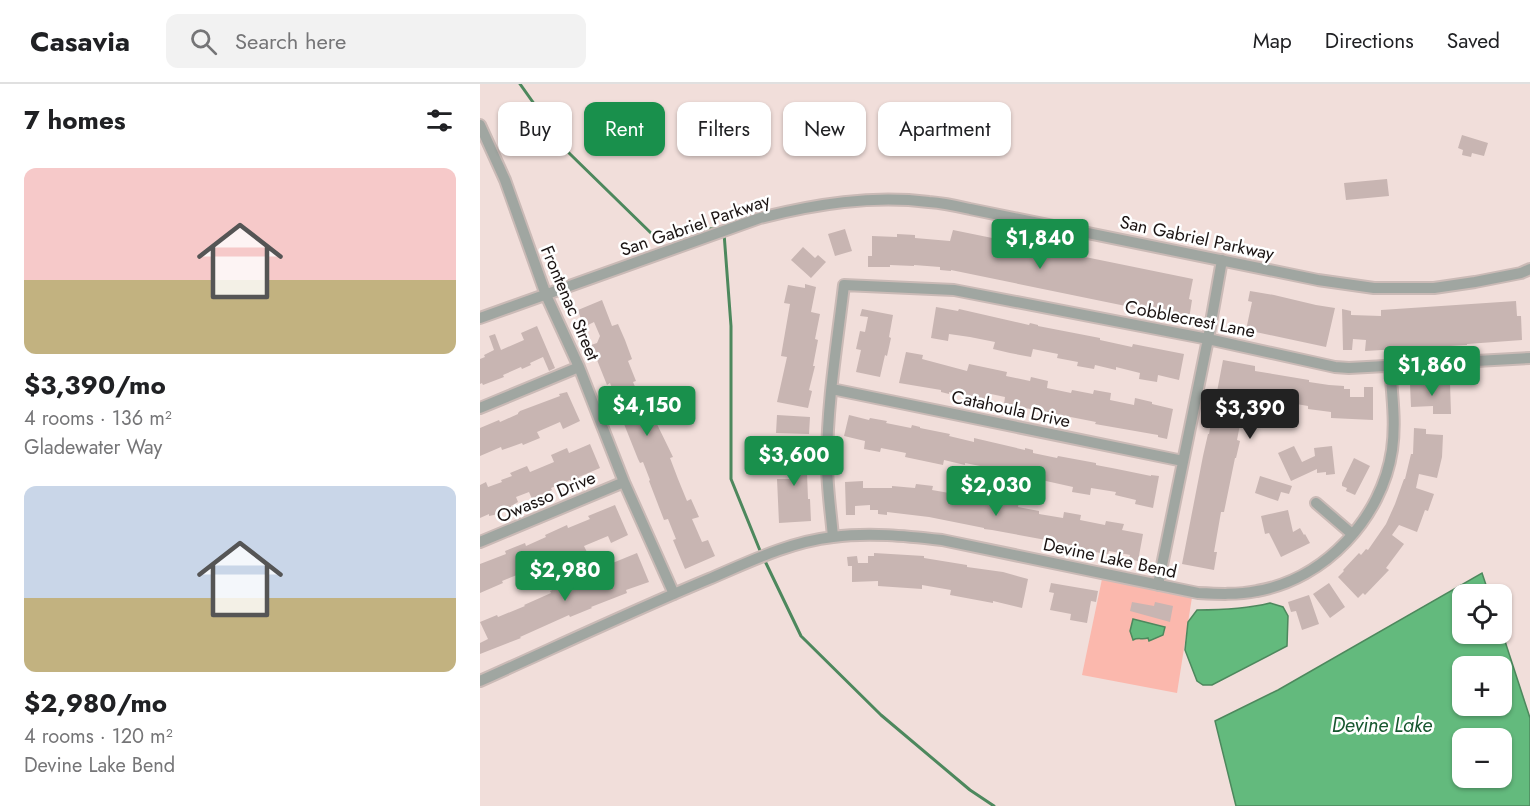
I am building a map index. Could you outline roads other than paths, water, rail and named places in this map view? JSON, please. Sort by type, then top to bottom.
[{"type":"street","name":"Frontenac Street","points":[[480,125],[505,180],[546,295],[579,367],[624,482],[674,594]]},
{"type":"street","name":"San Gabriel Parkway","points":[[480,318],[760,219],[801,208],[840,202],[883,200],[928,202],[1318,280],[1374,288],[1444,286],[1521,273],[1530,269]]},
{"type":"street","points":[[1158,585],[1222,260]]},
{"type":"street","name":"Cobblecrest Lane","points":[[832,389],[844,285],[954,290],[1208,339],[1335,367],[1360,369],[1530,358]]},
{"type":"street","points":[[480,408],[579,367]]},
{"type":"street","name":"Devine Lake Bend","points":[[480,681],[775,551],[833,537],[903,536],[942,540],[1198,593],[1229,594],[1258,591],[1287,582],[1310,572],[1332,556],[1365,518],[1380,491],[1392,450],[1394,417],[1390,367]]},
{"type":"street","points":[[832,389],[827,467],[833,537]]},
{"type":"street","name":"Catahoula Drive","points":[[832,389],[1183,461]]},
{"type":"street","name":"Owasso Drive","points":[[480,542],[624,482]]},
{"type":"street","points":[[1316,503],[1352,534]]},
{"type":"water","name":"Devine Lake","points":[[1482,573],[1486,584],[1463,584]]},
{"type":"water","name":"Devine Lake","points":[[1452,590],[1452,644],[1506,644],[1510,656],[1452,656],[1452,716],[1512,716],[1512,663],[1530,718],[1530,806],[1236,806],[1215,721],[1278,690]]},
{"type":"water","points":[[1270,603],[1283,607],[1288,616],[1287,646],[1212,685],[1203,685],[1197,681],[1185,650],[1188,622],[1197,610],[1234,609]]},
{"type":"water","points":[[1133,619],[1165,627],[1163,635],[1149,641],[1148,638],[1133,640],[1130,631]]},
{"type":"waterway","points":[[520,84],[569,153],[654,236],[693,228],[714,229]]},
{"type":"waterway","points":[[724,233],[731,326],[731,479],[761,553]]},
{"type":"waterway","points":[[764,559],[801,636],[881,715],[970,790],[994,806]]}]
